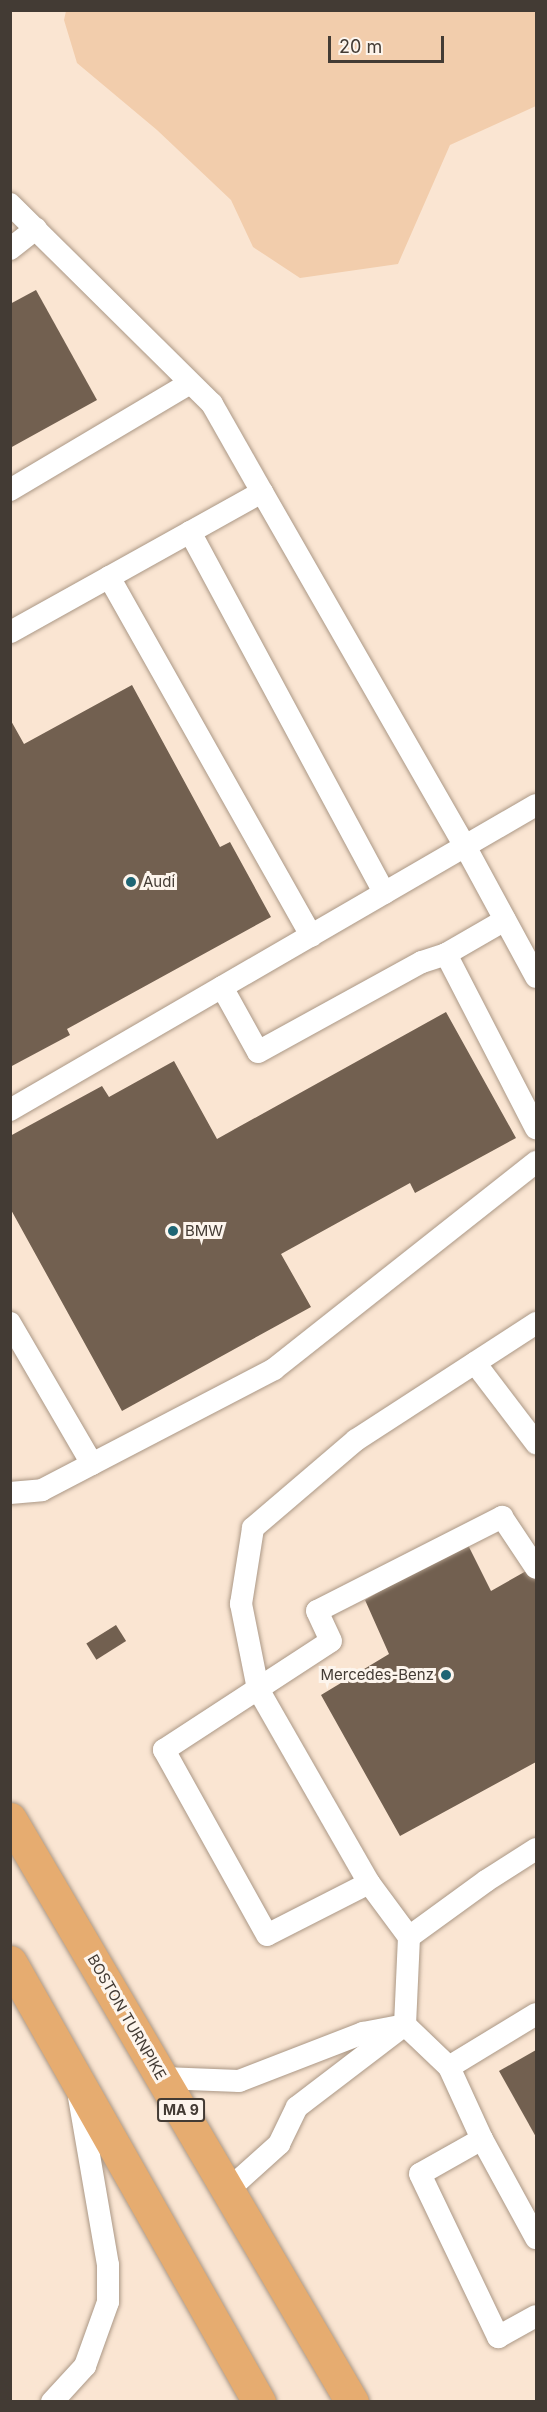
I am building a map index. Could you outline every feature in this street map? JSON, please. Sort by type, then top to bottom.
[{"type":"highway","name":"BOSTON TURNPIKE","points":[[10,1819],[352,2402]]},
{"type":"highway","points":[[10,1962],[259,2402]]},
{"type":"lane","points":[[10,204],[212,404],[465,846],[537,977]]},
{"type":"lane","points":[[10,249],[36,229]]},
{"type":"lane","points":[[10,490],[190,383]]},
{"type":"lane","points":[[10,632],[262,492]]},
{"type":"lane","points":[[190,532],[384,893]]},
{"type":"lane","points":[[109,577],[311,936]]},
{"type":"lane","points":[[10,1110],[537,805]]},
{"type":"lane","points":[[222,987],[258,1052],[422,962],[446,954],[505,920]]},
{"type":"lane","points":[[446,954],[537,1128]]},
{"type":"lane","points":[[10,1493],[42,1490],[274,1369],[537,1162]]},
{"type":"lane","points":[[10,1323],[92,1464]]},
{"type":"lane","points":[[537,1323],[356,1440],[253,1528],[241,1604],[258,1689],[369,1882],[409,1937],[405,2025],[449,2067],[482,2139],[537,2238]]},
{"type":"lane","points":[[475,1363],[537,1443]]},
{"type":"lane","points":[[369,1882],[267,1935],[164,1750],[331,1641],[317,1611],[502,1517],[537,1568]]},
{"type":"lane","points":[[409,1937],[486,1881],[537,1849]]},
{"type":"lane","points":[[449,2067],[537,2014]]},
{"type":"lane","points":[[163,2078],[239,2081],[363,2033],[405,2025]]},
{"type":"lane","points":[[228,2190],[279,2144],[297,2107],[405,2025]]},
{"type":"lane","points":[[52,2402],[84,2366],[108,2302],[108,2265],[76,2077]]},
{"type":"lane","points":[[482,2139],[420,2174],[498,2337],[537,2316]]},
{"type":"shaded area","points":[[66,11],[536,11],[536,106],[450,145],[398,264],[300,278],[253,247],[231,200],[157,130],[77,63],[64,20]]},
{"type":"building","points":[[36,290],[97,400],[10,448],[10,304]]},
{"type":"building","name":"Audi","points":[[132,685],[220,847],[230,842],[271,917],[67,1029],[70,1035],[10,1067],[10,719],[24,744]]},
{"type":"building","name":"BMW","points":[[446,1012],[516,1138],[415,1193],[410,1183],[281,1254],[311,1307],[122,1411],[10,1208],[10,1136],[102,1086],[109,1097],[174,1061],[217,1139]]},
{"type":"building","name":"Mercedes-Benz","points":[[466,1541],[491,1591],[535,1566],[536,1569],[536,1762],[400,1836],[321,1695],[389,1654],[365,1600]]},
{"type":"building","points":[[116,1625],[126,1641],[96,1660],[86,1644]]},
{"type":"building","points":[[536,2050],[536,2137],[499,2071]]},
{"type":"place","name":"Audi","points":[[131,882]]},
{"type":"place","name":"BMW","points":[[173,1231]]},
{"type":"place","name":"Mercedes-Benz","points":[[446,1675]]}]
